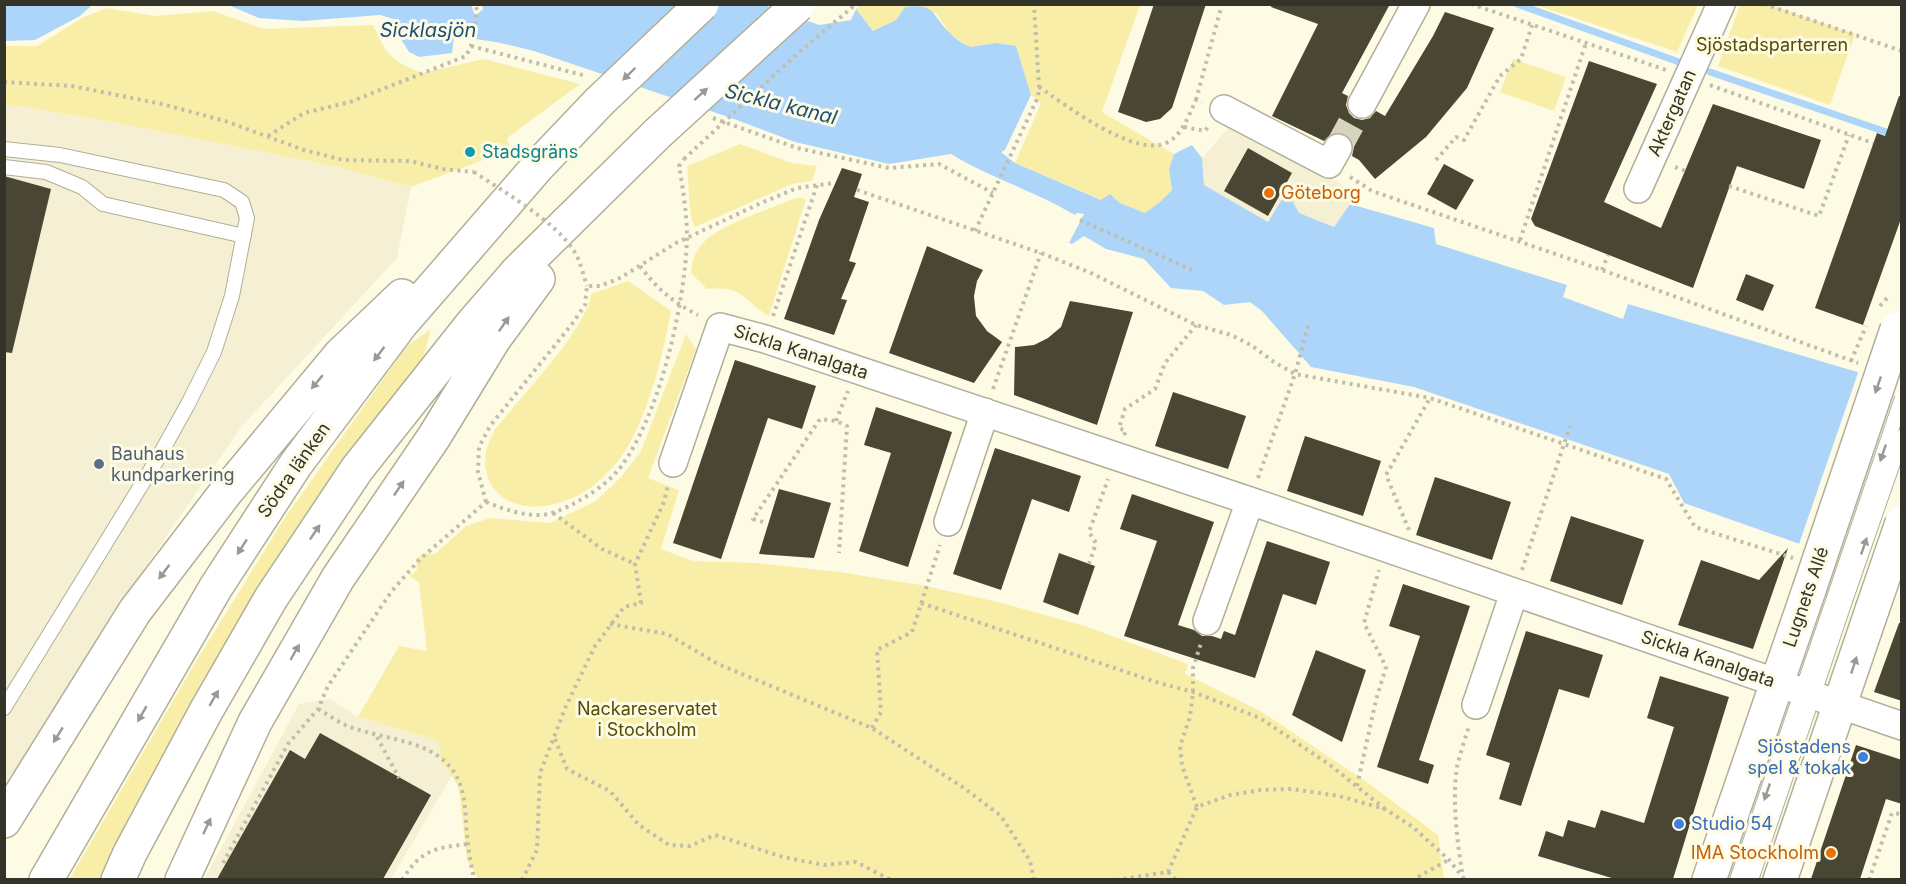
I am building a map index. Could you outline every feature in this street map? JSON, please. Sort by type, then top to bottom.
[{"type":"main road","name":"Södra länken","points":[[46,879],[216,587],[296,464],[400,324],[539,165],[594,90],[702,4]]},
{"type":"main road","points":[[118,879],[206,711],[265,608],[357,469],[472,324],[517,272],[658,134],[799,5]]},
{"type":"main road","points":[[182,879],[255,722],[338,578],[434,436],[494,339],[522,299],[658,134]]},
{"type":"main road","points":[[4,821],[135,611],[226,492],[340,355],[539,165]]},
{"type":"main road","name":"Lugnets Allé","points":[[1709,879],[1808,693],[1840,600],[1889,321]]},
{"type":"main road","name":"Lugnets Allé","points":[[1780,879],[1808,693],[1840,600],[1902,523]]},
{"type":"street","points":[[1362,104],[1416,4]]},
{"type":"street","name":"Aktergatan","points":[[1638,189],[1721,4]]},
{"type":"street","points":[[1224,109],[1334,156]]},
{"type":"street","name":"Sickla Kanalgata","points":[[673,464],[720,327],[765,339],[985,412],[1120,446],[1250,501],[1519,580],[1808,693],[1902,726]]},
{"type":"street","points":[[948,522],[985,412]]},
{"type":"street","points":[[1207,621],[1250,501]]},
{"type":"street","points":[[1472,716],[1519,580]]},
{"type":"lane","points":[[4,149],[60,155],[224,190],[242,202],[247,218],[232,296],[214,352],[158,458],[4,708]]},
{"type":"lane","points":[[4,167],[46,172],[82,187],[103,204],[244,236]]},
{"type":"lane","points":[[1840,600],[1902,398]]},
{"type":"lane","points":[[1840,600],[1902,437]]},
{"type":"lane","points":[[1737,879],[1808,693]]},
{"type":"lane","points":[[1750,879],[1808,693]]},
{"type":"path","points":[[267,137],[304,113],[350,102],[466,56],[471,46],[477,10],[475,4]]},
{"type":"path","points":[[486,502],[515,513],[541,515],[561,510],[591,495],[618,469],[639,439],[657,394],[679,306],[687,238],[679,166],[795,55],[856,4]]},
{"type":"path","points":[[975,231],[1038,97],[1034,4]]},
{"type":"path","points":[[1039,87],[1087,119],[1128,141],[1149,147],[1168,142],[1184,127],[1196,100],[1222,4]]},
{"type":"path","points":[[1764,4],[1902,51]]},
{"type":"path","points":[[1436,160],[1456,137],[1464,140],[1500,76],[1521,59],[1532,25]]},
{"type":"path","points":[[1520,240],[1586,43]]},
{"type":"path","points":[[471,46],[594,90]]},
{"type":"path","points":[[4,82],[72,86],[162,104],[343,160],[410,161],[443,169],[474,172],[546,221],[574,250],[587,286],[585,305],[490,426],[479,447],[478,472],[486,502]]},
{"type":"path","points":[[1196,100],[1224,109]]},
{"type":"path","points":[[712,118],[797,148],[889,168],[939,164],[993,193]]},
{"type":"path","points":[[1184,127],[1204,131]]},
{"type":"path","points":[[1729,186],[1820,216],[1849,135]]},
{"type":"path","points":[[1334,156],[1372,191],[1520,240],[1861,364]]},
{"type":"path","points":[[587,286],[600,286],[640,266],[687,238],[760,203],[797,188],[834,183]]},
{"type":"path","points":[[765,339],[817,185]]},
{"type":"path","points":[[857,190],[1041,253],[1091,273],[1196,325],[1231,335],[1251,345],[1295,374],[1430,398],[1666,479],[1695,527]]},
{"type":"path","points":[[1080,220],[1192,270]]},
{"type":"path","points":[[985,412],[1041,253]]},
{"type":"path","points":[[1602,270],[1608,255]]},
{"type":"path","points":[[640,266],[660,290],[679,306]]},
{"type":"path","points":[[1851,361],[1889,321]]},
{"type":"path","points":[[1259,476],[1295,374],[1309,322]]},
{"type":"path","points":[[1089,564],[1096,543],[1089,532],[1126,431],[1119,428],[1125,409],[1155,389],[1165,363],[1196,325]]},
{"type":"path","points":[[836,421],[856,370]]},
{"type":"path","points":[[1409,532],[1386,475],[1430,398]]},
{"type":"path","points":[[763,522],[753,519],[820,419],[836,421],[848,426],[839,553]]},
{"type":"path","points":[[1519,580],[1570,426]]},
{"type":"path","points":[[522,879],[537,850],[540,773],[566,706],[595,646],[624,607],[641,603],[635,564],[664,502],[673,464]]},
{"type":"path","points":[[220,869],[288,744],[318,710],[328,686],[391,592],[420,559],[486,502]]},
{"type":"path","points":[[552,512],[602,549],[635,564]]},
{"type":"path","points":[[872,728],[881,712],[877,650],[912,632],[948,522]]},
{"type":"path","points":[[1357,786],[1376,700],[1386,667],[1364,623],[1377,575]]},
{"type":"path","points":[[921,603],[1193,692],[1260,718],[1413,827],[1449,860],[1465,879]]},
{"type":"path","points":[[610,624],[667,634],[718,664],[872,728],[964,788],[1001,816],[1030,861],[1034,879]]},
{"type":"path","points":[[1168,873],[1197,807],[1182,766],[1180,746],[1190,717],[1194,668]]},
{"type":"path","points":[[318,710],[348,726],[412,744],[434,753],[451,767],[460,784],[465,807],[474,879]]},
{"type":"path","points":[[1462,874],[1456,787],[1458,766],[1472,716]]},
{"type":"path","points":[[377,736],[399,778]]},
{"type":"path","points":[[555,738],[567,769],[610,791],[639,825],[669,845],[690,846],[715,835],[783,857],[824,865],[856,862],[891,879]]},
{"type":"path","points":[[1197,807],[1230,795],[1261,790],[1292,789],[1339,796],[1386,809]]},
{"type":"path","points":[[1869,879],[1892,813],[1902,814]]},
{"type":"path","points":[[402,879],[411,866],[424,854],[444,847],[468,844]]},
{"type":"path","points":[[1418,877],[1449,860]]},
{"type":"path","points":[[1116,879],[1168,873],[1176,879]]},
{"type":"shaded area","name":"Bauhaus kundparkering","points":[[5,104],[102,120],[334,166],[411,187],[397,258],[242,426],[107,623],[5,805]]},
{"type":"shaded area","points":[[1230,126],[1343,185],[1350,204],[1334,227],[1299,213],[1287,191],[1268,222],[1204,185],[1202,158]]},
{"type":"shaded area","points":[[330,699],[358,717],[434,739],[460,762],[391,879],[204,880],[299,704]]},
{"type":"green space","points":[[862,4],[1140,5],[1102,112],[1174,154],[1169,169],[1172,190],[1145,213],[1120,203],[1110,194],[1102,200],[1015,163],[1041,103],[1031,95],[1016,46],[996,43],[970,47],[950,34],[936,13],[905,7],[896,20],[873,31],[856,9]]},
{"type":"green space","name":"Sjöstadsparterren","points":[[1536,5],[1698,5],[1677,52]]},
{"type":"green space","name":"Sjöstadsparterren","points":[[1740,5],[1770,5],[1855,34],[1830,105],[1718,66]]},
{"type":"green space","points":[[106,8],[155,16],[213,11],[264,29],[373,25],[386,51],[401,64],[422,73],[484,59],[580,84],[507,138],[510,150],[411,187],[334,166],[102,120],[5,104],[5,46],[37,46],[82,18]]},
{"type":"green space","points":[[1513,59],[1566,77],[1554,111],[1500,92]]},
{"type":"green space","points":[[740,144],[792,163],[817,166],[812,181],[792,184],[695,227],[690,207],[687,166]]},
{"type":"green space","points":[[799,197],[806,199],[769,316],[737,292],[707,289],[691,273],[697,251],[714,234],[737,222]]},
{"type":"green space","points":[[628,281],[671,311],[657,372],[634,436],[612,468],[592,487],[577,496],[564,502],[535,507],[508,501],[497,492],[489,480],[485,466],[487,447],[496,428],[566,344],[587,308],[591,294]]},
{"type":"green space","points":[[431,329],[423,358],[298,532],[201,683],[129,816],[102,879],[69,880],[194,665],[284,519],[406,347]]},
{"type":"green space","name":"Nackareservatet i Stockholm","points":[[686,334],[696,349],[648,478],[679,490],[661,549],[693,561],[757,563],[839,572],[921,585],[998,602],[1085,626],[1188,664],[1185,674],[1262,712],[1368,783],[1438,835],[1444,879],[478,879],[467,860],[457,784],[441,761],[439,744],[434,739],[358,717],[399,646],[427,651],[419,582],[409,576],[417,570],[416,558],[426,553],[435,554],[466,526],[490,518],[550,523],[596,501],[622,476],[641,451]]},
{"type":"water","points":[[5,4],[103,5],[91,6],[80,16],[35,40],[5,41]]},
{"type":"water","points":[[471,4],[475,16],[483,9],[482,4],[761,4],[819,25],[851,20],[856,9],[873,31],[896,20],[905,7],[923,7],[932,12],[954,37],[970,47],[996,43],[1016,46],[1031,95],[1005,150],[1001,152],[1015,163],[1101,200],[1110,194],[1120,203],[1145,213],[1172,190],[1169,169],[1174,154],[1192,145],[1202,158],[1204,185],[1268,222],[1287,191],[1299,213],[1334,227],[1350,204],[1434,228],[1436,244],[1567,285],[1563,297],[1623,319],[1628,304],[1901,385],[1901,580],[1684,503],[1669,474],[1414,387],[1311,367],[1262,311],[1250,302],[1224,305],[1203,291],[1171,288],[1144,259],[1106,249],[1084,236],[1072,244],[1069,243],[1084,214],[1075,215],[951,154],[889,164],[795,142],[534,51],[496,42],[454,36],[452,53],[419,57],[409,52],[402,41],[402,26],[397,20],[380,15],[303,21],[259,18],[228,5]]},
{"type":"pier","points":[[1859,370],[1902,382],[1901,583],[1798,547]]},
{"type":"building","points":[[1154,4],[1206,4],[1172,108],[1160,119],[1146,122],[1118,112]]},
{"type":"building","points":[[1272,4],[1390,4],[1342,93],[1348,96],[1346,105],[1349,113],[1354,118],[1362,120],[1370,118],[1376,111],[1385,116],[1445,12],[1494,28],[1467,88],[1426,137],[1375,179],[1359,160],[1352,156],[1354,147],[1346,135],[1337,132],[1324,141],[1272,116],[1318,24],[1271,7]]},
{"type":"building","points":[[1589,61],[1657,84],[1604,202],[1661,228],[1713,104],[1821,140],[1804,189],[1737,166],[1693,288],[1535,226],[1531,219]]},
{"type":"building","points":[[1899,96],[1902,97],[1902,216],[1863,325],[1815,308],[1877,133],[1885,136]]},
{"type":"building","points":[[1248,148],[1292,173],[1268,216],[1224,191]]},
{"type":"building","points":[[1444,164],[1474,180],[1456,210],[1427,194]]},
{"type":"building","points":[[842,168],[862,174],[854,197],[869,202],[849,261],[856,263],[841,299],[847,300],[834,335],[784,319],[819,220]]},
{"type":"building","points":[[4,176],[51,189],[12,353],[4,352]]},
{"type":"building","points":[[927,246],[983,270],[977,281],[974,296],[976,316],[987,331],[1002,342],[974,383],[889,353]]},
{"type":"building","points":[[1746,274],[1774,285],[1763,311],[1736,300]]},
{"type":"building","points":[[1070,301],[1133,312],[1097,425],[1014,395],[1015,347],[1034,345],[1048,338],[1061,327]]},
{"type":"building","points":[[735,360],[816,386],[802,429],[768,418],[721,559],[673,543]]},
{"type":"building","points":[[1173,392],[1246,416],[1228,469],[1155,446]]},
{"type":"building","points":[[876,407],[952,432],[908,567],[859,551],[891,453],[864,445]]},
{"type":"building","points":[[1305,436],[1381,461],[1363,516],[1287,491]]},
{"type":"building","points":[[995,448],[1081,476],[1069,512],[1032,499],[1001,590],[953,574]]},
{"type":"building","points":[[1435,477],[1511,502],[1492,560],[1416,535]]},
{"type":"building","points":[[779,489],[831,503],[814,558],[759,554]]},
{"type":"building","points":[[1132,494],[1214,522],[1178,625],[1194,630],[1202,636],[1221,639],[1224,631],[1235,635],[1267,541],[1330,562],[1316,605],[1283,594],[1255,678],[1124,636],[1157,541],[1120,529]]},
{"type":"building","points":[[1571,516],[1644,540],[1622,605],[1550,581]]},
{"type":"building","points":[[1788,548],[1753,649],[1678,625],[1701,560],[1759,580]]},
{"type":"building","points":[[1059,553],[1095,566],[1078,615],[1043,602]]},
{"type":"building","points":[[1403,584],[1470,606],[1419,760],[1434,765],[1428,784],[1377,767],[1420,636],[1389,626]]},
{"type":"building","points":[[1899,623],[1902,623],[1902,701],[1874,692]]},
{"type":"building","points":[[1526,631],[1603,655],[1589,698],[1559,689],[1521,806],[1499,799],[1510,763],[1486,755]]},
{"type":"building","points":[[1316,650],[1366,670],[1342,742],[1292,715]]},
{"type":"building","points":[[1660,676],[1729,697],[1673,879],[1615,879],[1538,856],[1546,831],[1563,837],[1568,820],[1595,828],[1601,810],[1644,823],[1674,727],[1647,718]]},
{"type":"building","points":[[320,733],[431,795],[383,879],[217,879],[290,750],[305,759]]},
{"type":"building","points":[[1856,745],[1902,760],[1902,804],[1886,799],[1860,879],[1811,879]]},
{"type":"waterway","points":[[1517,4],[1679,62]]},
{"type":"waterway","points":[[1710,72],[1895,135]]},
{"type":"tunnel","points":[[1338,148],[1362,104]]},
{"type":"place","name":"Stadsgräns","points":[[470,152]]},
{"type":"place","name":"Göteborg","points":[[1269,193]]},
{"type":"place","name":"Bauhaus kundparkering","points":[[99,464]]},
{"type":"place","name":"Sjöstadens spel & tokak","points":[[1863,757]]},
{"type":"place","name":"Studio 54","points":[[1679,824]]},
{"type":"place","name":"IMA Stockholm","points":[[1831,853]]},
{"type":"water label","name":"Sicklasjön","points":[[428,30]]},
{"type":"water label","name":"Sickla kanal","points":[[781,104]]}]
